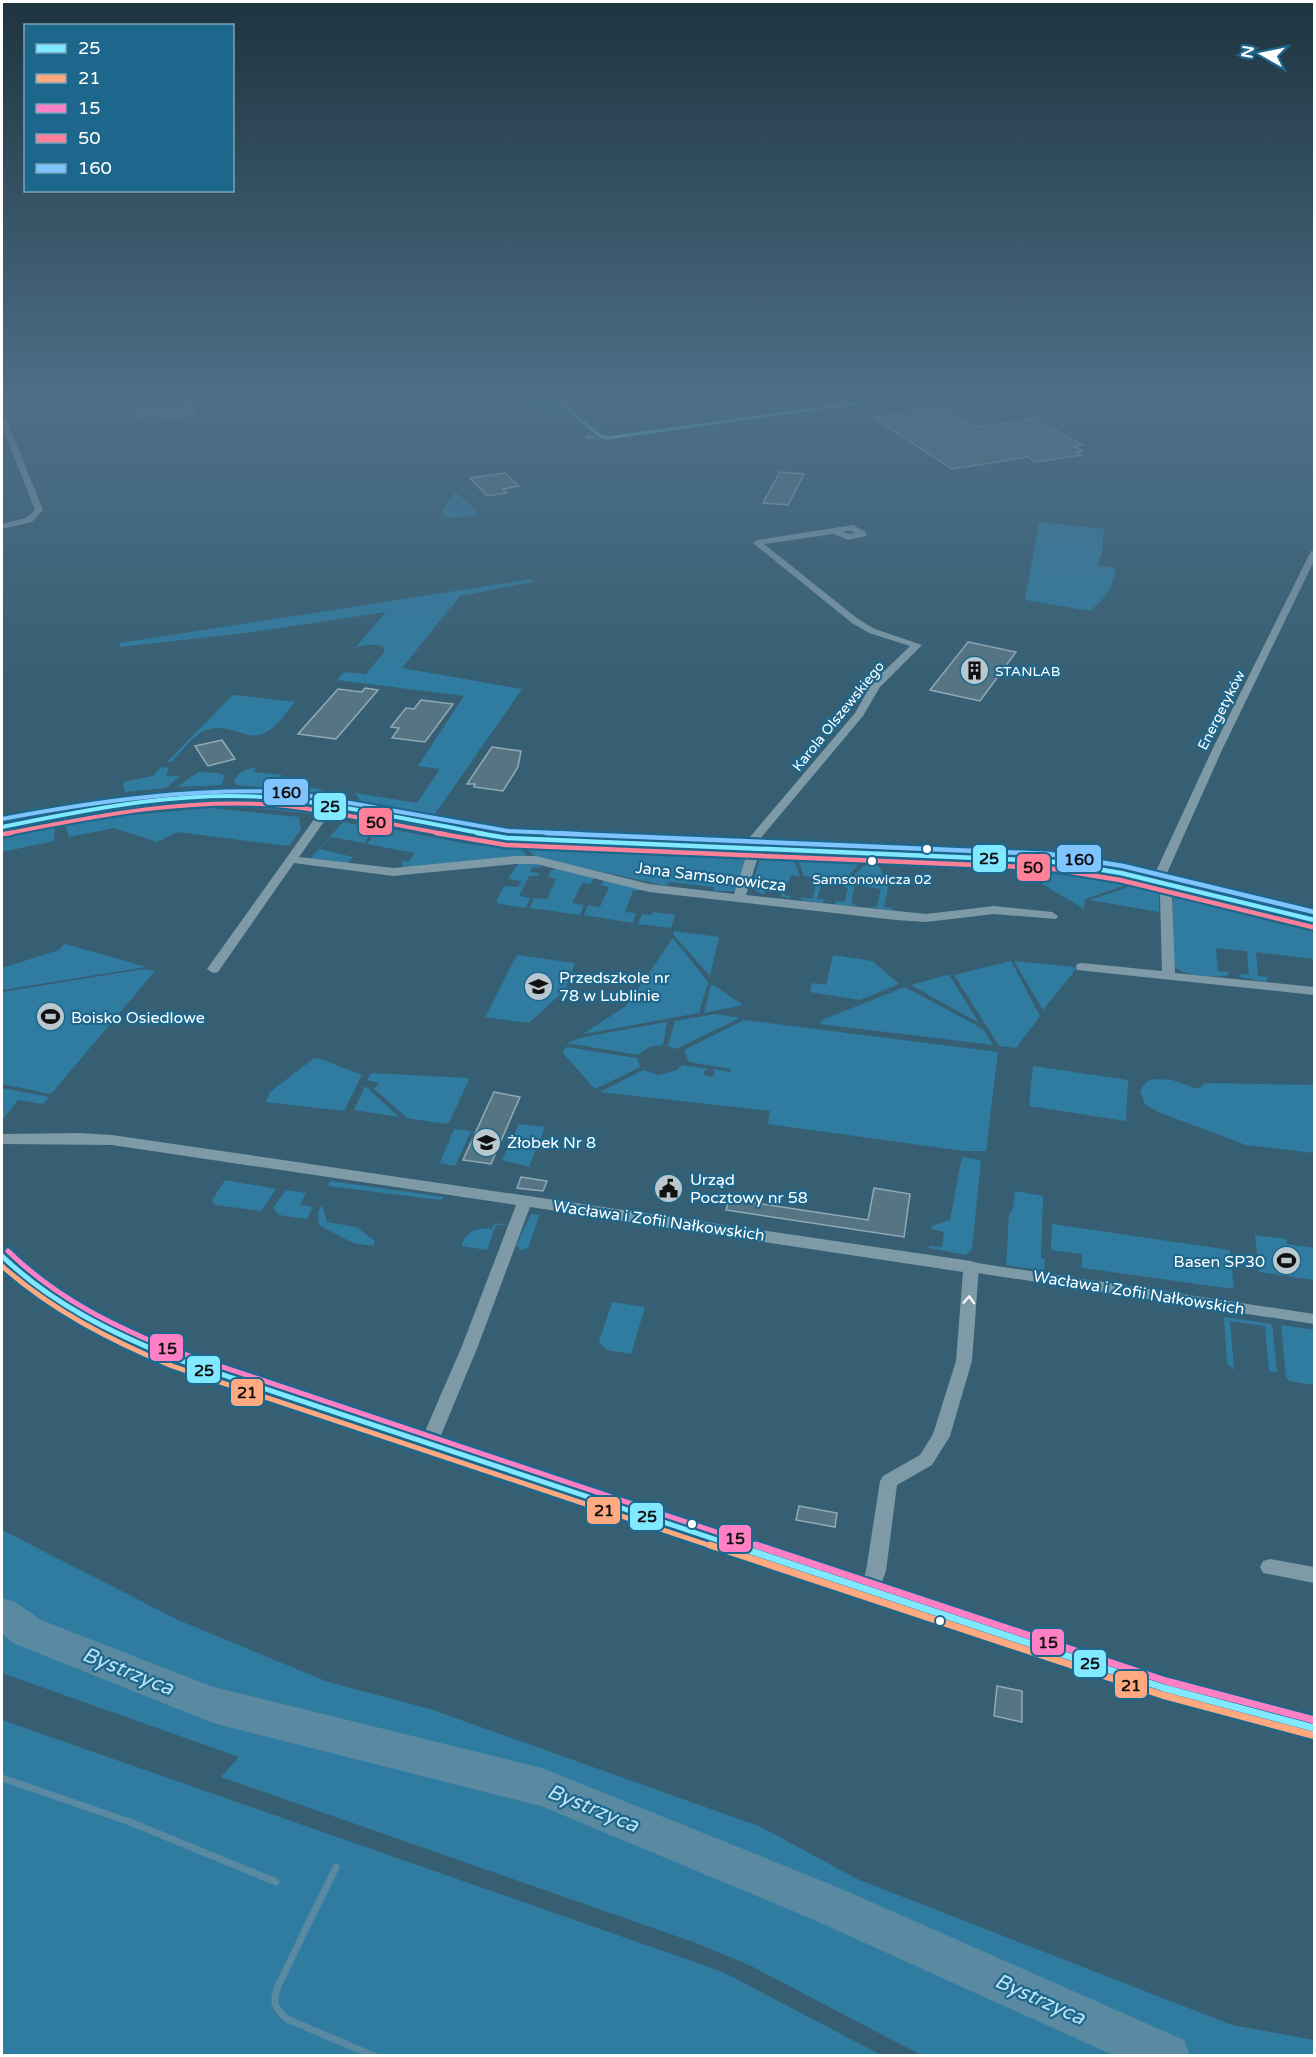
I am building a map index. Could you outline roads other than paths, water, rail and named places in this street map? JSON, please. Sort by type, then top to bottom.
[{"type":"street","points":[[2,526],[28,520],[39,510],[32,493]]},
{"type":"street","name":"Karola Olszewskiego","points":[[753,848],[754,839],[859,714],[876,686],[917,645],[872,631],[855,621],[757,543],[838,531]]},
{"type":"street","name":"Energetyków","points":[[1162,883],[1217,750],[1314,553]]},
{"type":"street","points":[[2,827],[99,808],[182,797],[267,797],[329,806],[486,836],[1030,860],[1098,868],[1314,920]]},
{"type":"street","points":[[213,969],[329,806]]},
{"type":"street","points":[[739,897],[753,848]]},
{"type":"street","name":"Jana Samsonowicza","points":[[290,860],[393,872],[536,860],[650,888],[906,917],[926,918],[994,910],[1052,916]]},
{"type":"street","points":[[1162,883],[1166,896],[1169,975]]},
{"type":"street","points":[[1082,967],[1314,991]]},
{"type":"street","name":"Wacława i Zofii Nałkowskich","points":[[2,1139],[54,1137],[112,1140],[1314,1319]]},
{"type":"street","points":[[428,1445],[470,1346],[525,1201]]},
{"type":"street","points":[[2,1257],[80,1315],[129,1342],[201,1369],[1185,1694],[1314,1728]]},
{"type":"street","points":[[868,1591],[876,1571],[889,1481],[926,1460],[941,1436],[962,1369],[972,1267]]},
{"type":"street","points":[[1270,1567],[1314,1575]]},
{"type":"waterway","name":"Bystrzyca","points":[[2,1614],[28,1632],[213,1705],[542,1787],[827,1904],[1168,2056]]},
{"type":"waterway","points":[[2,1778],[130,1822],[276,1882]]},
{"type":"waterway","points":[[336,1867],[278,1986],[275,2004],[287,2019],[374,2056]]},
{"type":"place","name":"STANLAB","points":[[974,671]]},
{"type":"place","name":"Samsonowicza 02","points":[[872,861]]},
{"type":"place","name":"Przedszkole nr 78 w Lublinie","points":[[538,986]]},
{"type":"place","name":"Boisko Osiedlowe","points":[[50,1017]]},
{"type":"place","name":"Żłobek Nr 8","points":[[486,1142]]},
{"type":"place","name":"Urząd Pocztowy nr 58","points":[[669,1188]]},
{"type":"place","name":"Basen SP30","points":[[1286,1261]]}]
